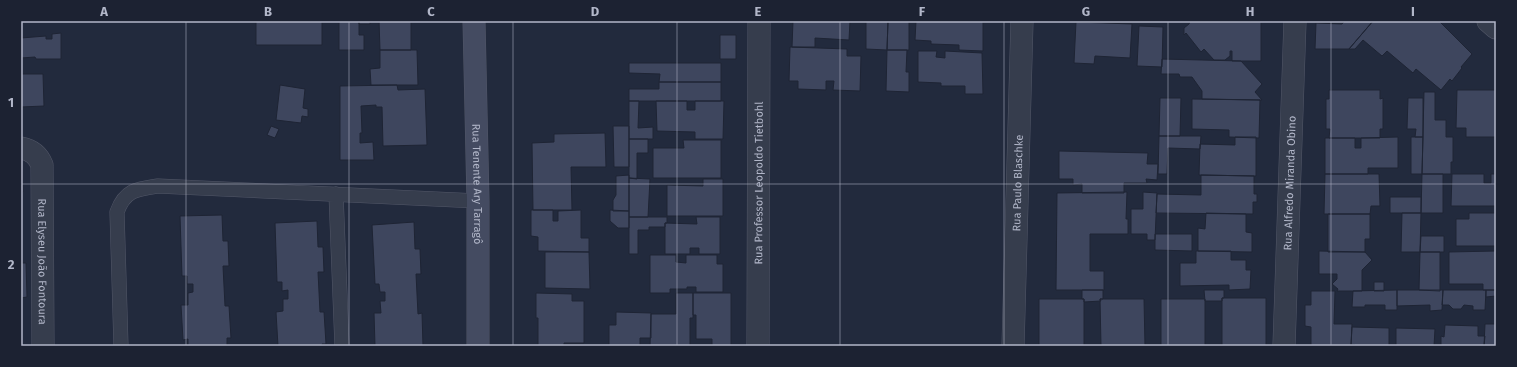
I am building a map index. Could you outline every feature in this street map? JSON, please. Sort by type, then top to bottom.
[{"type":"main road","name":"Rua Tenente Ary Tarragô","points":[[474,21],[478,201],[478,346]]},
{"type":"street","name":"Rua Professor Leopoldo Tietbohl","points":[[758,346],[759,21]]},
{"type":"street","name":"Rua Paulo Blaschke","points":[[1014,346],[1022,21]]},
{"type":"street","name":"Rua Alfredo Miranda Obino","points":[[1284,346],[1295,21]]},
{"type":"street","points":[[1488,21],[1496,28]]},
{"type":"street","name":"Rua Elyseu João Fontoura","points":[[21,148],[34,153],[42,166],[43,346]]},
{"type":"lane","points":[[121,346],[117,212],[120,202],[128,193],[141,188],[158,186],[478,201]]},
{"type":"lane","points":[[336,194],[342,346]]},
{"type":"building","points":[[256,21],[322,21],[322,45],[256,45]]},
{"type":"building","points":[[339,21],[359,21],[359,35],[364,35],[364,50],[339,50]]},
{"type":"building","points":[[359,21],[370,21],[370,24],[359,24]]},
{"type":"building","points":[[379,21],[411,21],[411,50],[380,50]]},
{"type":"building","points":[[793,21],[850,21],[849,40],[815,38],[815,47],[792,47]]},
{"type":"building","points":[[866,21],[888,21],[887,50],[866,49]]},
{"type":"building","points":[[888,21],[909,21],[909,50],[887,50]]},
{"type":"building","points":[[916,21],[983,21],[983,51],[959,50],[959,45],[931,44],[931,41],[915,40]]},
{"type":"building","points":[[1190,21],[1261,21],[1261,61],[1232,61],[1232,51],[1230,51],[1230,56],[1225,60],[1214,60],[1204,49],[1201,52],[1186,33],[1184,35],[1184,28]]},
{"type":"building","points":[[1345,21],[1373,21],[1349,49],[1315,49],[1316,23],[1342,24]]},
{"type":"building","points":[[1373,21],[1439,21],[1472,54],[1452,81],[1450,79],[1441,90],[1416,69],[1413,73],[1387,51],[1382,56],[1363,40],[1355,49],[1349,49]]},
{"type":"building","points":[[1076,22],[1132,24],[1130,58],[1095,56],[1094,64],[1074,63]]},
{"type":"building","points":[[1139,26],[1163,27],[1162,67],[1137,66]]},
{"type":"building","points":[[61,33],[61,59],[36,59],[35,57],[21,58],[21,38],[46,36],[46,39],[52,39],[52,34]]},
{"type":"building","points":[[720,35],[736,35],[736,59],[720,59]]},
{"type":"building","points":[[790,47],[847,49],[847,56],[861,56],[860,91],[833,90],[834,81],[826,81],[826,90],[798,89],[798,81],[789,81]]},
{"type":"building","points":[[380,50],[417,50],[418,85],[371,85],[370,69],[380,68]]},
{"type":"building","points":[[887,50],[907,50],[906,72],[909,72],[909,92],[886,91]]},
{"type":"building","points":[[918,51],[937,51],[936,57],[945,58],[945,51],[982,53],[983,94],[965,94],[965,86],[941,86],[941,83],[918,82]]},
{"type":"building","points":[[1162,59],[1241,61],[1262,84],[1255,92],[1262,100],[1202,99],[1202,91],[1192,77],[1180,77],[1179,74],[1161,74]]},
{"type":"building","points":[[629,63],[721,63],[721,82],[659,82],[660,74],[629,73]]},
{"type":"building","points":[[21,74],[43,74],[44,106],[21,107]]},
{"type":"building","points":[[659,82],[721,82],[721,101],[629,101],[629,89],[659,89]]},
{"type":"building","points":[[280,85],[305,89],[303,108],[308,109],[308,117],[302,116],[301,123],[276,120]]},
{"type":"building","points":[[397,85],[398,90],[425,89],[427,145],[383,146],[382,107],[376,107],[376,105],[361,106],[362,133],[360,133],[360,143],[373,142],[374,160],[340,160],[340,86]]},
{"type":"building","points":[[1329,90],[1380,90],[1380,99],[1383,98],[1383,129],[1380,129],[1380,138],[1329,138],[1330,129],[1326,129],[1326,99],[1329,99]]},
{"type":"building","points":[[1457,90],[1496,90],[1496,137],[1466,137],[1466,128],[1456,128]]},
{"type":"building","points":[[1424,92],[1435,92],[1435,120],[1446,120],[1446,137],[1453,137],[1453,162],[1451,162],[1451,174],[1422,174]]},
{"type":"building","points":[[1160,98],[1181,98],[1180,136],[1159,136]]},
{"type":"building","points":[[1408,98],[1423,98],[1423,137],[1415,137],[1416,129],[1407,129]]},
{"type":"building","points":[[1192,99],[1260,100],[1259,138],[1229,137],[1229,130],[1192,129]]},
{"type":"building","points":[[629,101],[639,101],[638,128],[653,127],[653,139],[629,139]]},
{"type":"building","points":[[656,101],[687,101],[687,110],[695,110],[695,101],[724,101],[723,139],[695,139],[695,132],[657,131]]},
{"type":"building","points":[[271,126],[279,129],[275,138],[267,135]]},
{"type":"building","points":[[613,126],[629,126],[629,167],[614,167]]},
{"type":"building","points":[[605,133],[606,167],[571,167],[572,210],[533,210],[532,143],[554,142],[554,134]]},
{"type":"building","points":[[1159,136],[1201,136],[1200,149],[1168,148],[1167,174],[1158,174]]},
{"type":"building","points":[[1235,137],[1256,137],[1256,176],[1199,175],[1200,144],[1235,145]]},
{"type":"building","points":[[1398,137],[1398,168],[1368,168],[1368,174],[1325,174],[1325,138],[1355,138],[1355,148],[1361,148],[1361,138]]},
{"type":"building","points":[[1411,137],[1423,137],[1422,174],[1411,174]]},
{"type":"building","points":[[629,139],[648,139],[648,153],[637,153],[637,179],[629,178]]},
{"type":"building","points":[[683,140],[721,140],[721,178],[653,178],[653,148],[684,148]]},
{"type":"building","points":[[1059,151],[1148,153],[1147,164],[1158,164],[1157,180],[1146,179],[1147,183],[1124,183],[1124,193],[1082,193],[1082,184],[1073,185],[1073,179],[1059,179]]},
{"type":"building","points":[[22,172],[23,192],[21,192]]},
{"type":"building","points":[[1325,174],[1379,174],[1380,206],[1371,206],[1370,214],[1324,214]]},
{"type":"building","points":[[1422,174],[1443,174],[1443,213],[1421,213]]},
{"type":"building","points":[[1452,174],[1484,174],[1484,183],[1491,183],[1491,174],[1496,174],[1496,206],[1451,206]]},
{"type":"building","points":[[629,175],[629,211],[613,211],[613,200],[616,195],[616,176]]},
{"type":"building","points":[[1201,175],[1254,176],[1254,194],[1257,194],[1257,202],[1253,202],[1253,214],[1156,213],[1157,194],[1201,195]]},
{"type":"building","points":[[629,178],[650,179],[648,217],[629,217]]},
{"type":"building","points":[[703,179],[723,179],[723,216],[667,216],[667,185],[703,186]]},
{"type":"building","points":[[1127,192],[1126,219],[1128,219],[1128,234],[1090,234],[1090,271],[1104,271],[1104,290],[1056,290],[1057,193]]},
{"type":"building","points":[[1143,192],[1157,193],[1155,240],[1147,240],[1147,234],[1131,234],[1131,209],[1143,209]]},
{"type":"building","points":[[1390,197],[1421,197],[1421,213],[1390,213]]},
{"type":"building","points":[[531,210],[553,210],[553,221],[558,221],[558,211],[581,210],[581,238],[589,238],[589,252],[538,251],[538,237],[531,236]]},
{"type":"building","points":[[610,210],[629,211],[629,228],[618,228],[610,221]]},
{"type":"building","points":[[1206,213],[1246,214],[1246,232],[1252,233],[1252,252],[1198,251],[1198,228],[1205,229]]},
{"type":"building","points":[[1402,213],[1421,213],[1420,252],[1401,252]]},
{"type":"building","points":[[1469,213],[1496,213],[1496,246],[1456,246],[1456,219],[1469,219]]},
{"type":"building","points":[[1328,214],[1370,214],[1370,239],[1365,239],[1365,252],[1328,252]]},
{"type":"building","points":[[222,215],[223,241],[228,241],[229,266],[223,266],[225,306],[229,306],[231,338],[227,338],[227,346],[188,346],[188,339],[183,340],[181,305],[188,305],[188,293],[193,292],[193,284],[187,284],[187,276],[182,276],[180,216]]},
{"type":"building","points":[[629,217],[667,217],[667,223],[665,223],[665,227],[649,227],[649,230],[638,230],[638,254],[629,254]]},
{"type":"building","points":[[696,217],[720,217],[720,254],[699,254],[699,248],[690,248],[690,254],[665,254],[665,223],[697,224]]},
{"type":"building","points":[[317,221],[318,247],[323,247],[324,272],[318,272],[320,312],[324,312],[326,344],[322,344],[322,346],[278,346],[276,312],[283,311],[283,299],[288,299],[288,290],[282,291],[282,282],[277,282],[275,223]]},
{"type":"building","points":[[414,222],[415,249],[420,249],[421,274],[416,274],[418,314],[422,313],[423,346],[375,346],[374,313],[381,313],[380,301],[385,301],[385,292],[380,292],[379,284],[375,284],[372,225]]},
{"type":"building","points":[[1155,234],[1192,234],[1192,251],[1155,250]]},
{"type":"building","points":[[1421,236],[1444,236],[1444,252],[1420,252]]},
{"type":"building","points":[[1196,251],[1231,251],[1231,260],[1246,260],[1246,270],[1251,270],[1250,289],[1229,290],[1229,285],[1180,286],[1180,263],[1196,263]]},
{"type":"building","points":[[1319,251],[1365,252],[1372,260],[1362,270],[1362,291],[1337,291],[1338,289],[1332,284],[1337,279],[1337,274],[1319,274]]},
{"type":"building","points":[[1496,251],[1496,290],[1483,290],[1483,284],[1449,284],[1449,252]]},
{"type":"building","points":[[545,252],[589,252],[590,289],[545,288]]},
{"type":"building","points":[[1420,252],[1440,252],[1440,291],[1419,290]]},
{"type":"building","points":[[650,255],[676,255],[676,262],[686,263],[686,255],[717,255],[717,264],[723,264],[723,292],[696,292],[696,287],[687,287],[687,289],[670,289],[670,293],[650,293]]},
{"type":"building","points":[[21,263],[26,263],[27,297],[21,298]]},
{"type":"building","points":[[1374,282],[1384,282],[1384,291],[1374,291]]},
{"type":"building","points":[[1082,290],[1103,290],[1103,299],[1100,299],[1101,301],[1084,302],[1084,299],[1082,299]]},
{"type":"building","points":[[1204,290],[1224,290],[1224,298],[1222,298],[1222,301],[1205,301]]},
{"type":"building","points":[[1397,290],[1397,310],[1385,310],[1385,305],[1365,305],[1365,307],[1352,307],[1353,291]]},
{"type":"building","points":[[1397,290],[1443,290],[1442,310],[1430,311],[1430,305],[1397,306]]},
{"type":"building","points":[[1443,290],[1486,290],[1485,310],[1473,310],[1473,306],[1464,305],[1461,309],[1453,309],[1449,305],[1442,305]]},
{"type":"building","points":[[1486,290],[1496,290],[1496,296],[1486,297]]},
{"type":"building","points":[[1311,291],[1335,291],[1334,324],[1352,324],[1351,346],[1311,346],[1311,327],[1305,326],[1305,305],[1311,305]]},
{"type":"building","points":[[536,293],[572,294],[572,301],[584,301],[584,343],[564,343],[564,346],[538,346]]},
{"type":"building","points":[[676,293],[693,293],[693,318],[690,318],[690,346],[650,346],[651,314],[676,314]]},
{"type":"building","points":[[693,293],[731,293],[731,346],[712,346],[712,339],[696,339],[696,315],[693,315]]},
{"type":"building","points":[[1222,298],[1266,298],[1266,346],[1222,346]]},
{"type":"building","points":[[1039,299],[1084,299],[1084,346],[1039,346]]},
{"type":"building","points":[[1100,299],[1144,299],[1145,346],[1101,346]]},
{"type":"building","points":[[1161,299],[1205,299],[1205,346],[1161,346]]},
{"type":"building","points":[[616,312],[651,313],[651,338],[640,338],[640,346],[609,346],[609,325],[616,325]]},
{"type":"building","points":[[1485,324],[1496,324],[1496,346],[1484,346]]},
{"type":"building","points":[[1445,325],[1478,326],[1478,336],[1485,336],[1484,346],[1441,346],[1441,336],[1444,337]]},
{"type":"building","points":[[1352,327],[1389,328],[1389,346],[1351,345]]},
{"type":"building","points":[[1396,328],[1435,329],[1434,346],[1396,346]]}]
